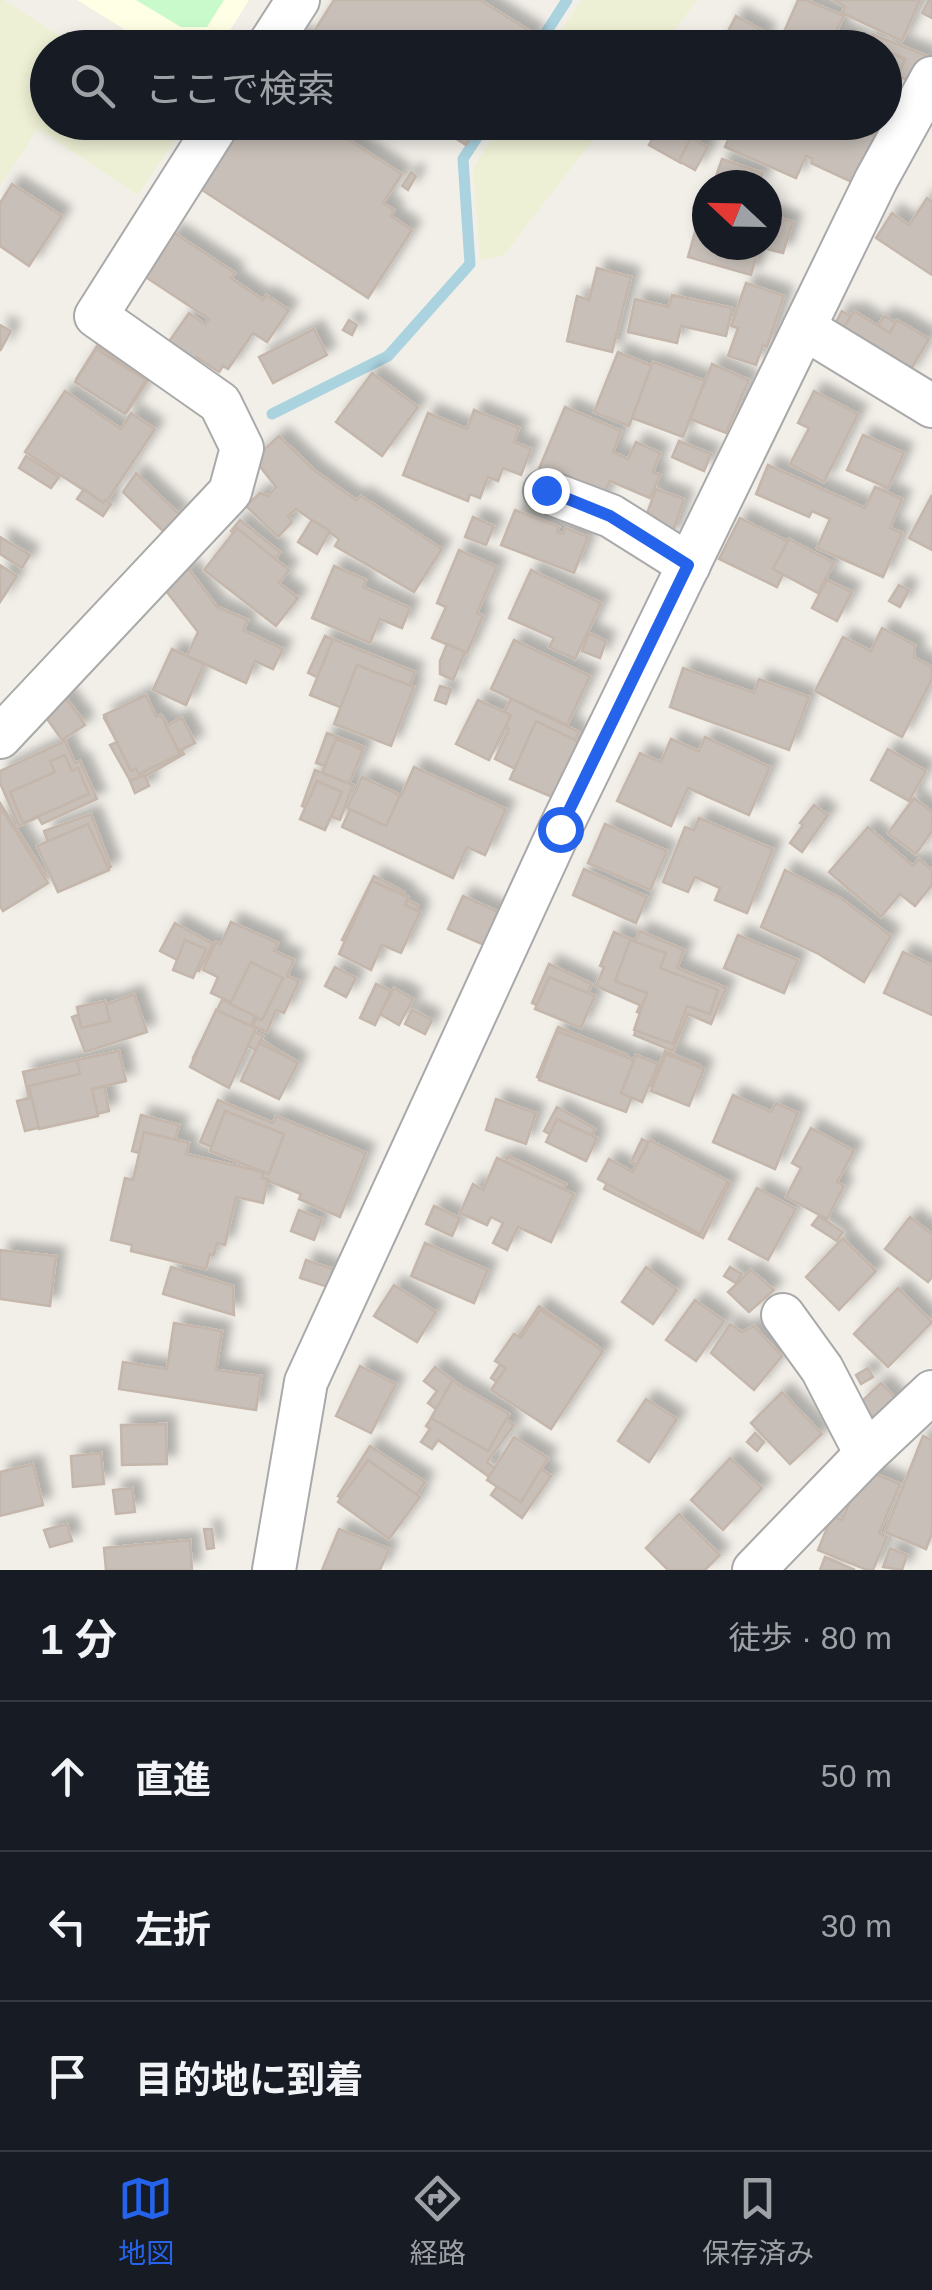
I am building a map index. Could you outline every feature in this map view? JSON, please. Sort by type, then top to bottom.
[{"type":"street","points":[[279,30],[298,0]]},
{"type":"street","points":[[902,133],[932,78]]},
{"type":"street","points":[[0,737],[230,492],[242,448],[220,403],[96,316],[208,140]]},
{"type":"street","points":[[274,1570],[306,1382],[560,829],[898,140]]},
{"type":"street","points":[[804,328],[932,406]]},
{"type":"street","points":[[546,490],[610,516],[688,565]]},
{"type":"street","points":[[783,1314],[822,1369],[866,1454]]},
{"type":"street","points":[[754,1570],[932,1392]]},
{"type":"shaded area","points":[[0,0],[4,0],[50,30],[30,30],[31,140],[0,186]]},
{"type":"shaded area","points":[[77,0],[249,0],[230,30],[126,30]]},
{"type":"shaded area","points":[[581,0],[697,0],[675,30],[562,30]]},
{"type":"shaded area","points":[[55,140],[175,140],[138,195]]},
{"type":"shaded area","points":[[491,140],[593,140],[503,256],[480,260],[473,168]]},
{"type":"green space","points":[[136,0],[224,0],[207,27],[181,27]]},
{"type":"building","points":[[334,0],[480,0],[528,30],[315,30]]},
{"type":"building","points":[[798,0],[844,16],[837,30],[785,30]]},
{"type":"building","points":[[834,0],[920,0],[902,41],[902,30],[878,30],[842,13],[845,7]]},
{"type":"building","points":[[932,0],[932,18],[922,13]]},
{"type":"building","points":[[736,16],[762,30],[729,30]]},
{"type":"building","points":[[902,46],[930,57],[919,85],[902,78]]},
{"type":"building","points":[[230,140],[349,140],[402,174],[383,203],[394,210],[391,216],[412,230],[368,298],[199,188]]},
{"type":"building","points":[[652,140],[693,140],[681,163],[649,145]]},
{"type":"building","points":[[690,140],[708,147],[695,170],[679,161]]},
{"type":"building","points":[[728,140],[873,140],[854,183],[811,163],[812,159],[806,156],[796,178],[725,147]]},
{"type":"building","points":[[722,159],[754,170],[718,170]]},
{"type":"building","points":[[411,172],[416,176],[408,190],[402,186]]},
{"type":"building","points":[[12,184],[62,216],[29,266],[0,246],[0,203]]},
{"type":"building","points":[[927,198],[932,202],[932,275],[876,238],[892,213],[909,225]]},
{"type":"building","points":[[782,219],[793,222],[782,253]]},
{"type":"building","points":[[173,232],[235,273],[231,278],[263,300],[266,295],[289,310],[267,342],[253,333],[228,369],[223,366],[219,372],[196,357],[191,363],[166,346],[189,313],[205,324],[209,319],[144,276]]},
{"type":"building","points":[[698,260],[755,260],[751,275]]},
{"type":"building","points":[[597,268],[631,277],[612,352],[567,341],[577,296],[589,300]]},
{"type":"building","points":[[746,283],[784,296],[767,347],[763,345],[756,365],[728,356],[738,328],[731,326]]},
{"type":"building","points":[[672,295],[732,308],[726,336],[681,326],[677,343],[628,332],[635,299],[669,307]]},
{"type":"building","points":[[842,311],[876,329],[884,316],[920,336],[899,376],[827,338]]},
{"type":"building","points":[[854,311],[890,333],[897,320],[929,339],[907,376],[839,335]]},
{"type":"building","points":[[349,320],[357,325],[352,335],[343,330]]},
{"type":"building","points":[[0,325],[11,331],[0,351]]},
{"type":"building","points":[[314,329],[327,355],[273,383],[259,357]]},
{"type":"building","points":[[97,346],[148,380],[127,412],[76,379]]},
{"type":"building","points":[[96,349],[146,380],[125,414],[75,382]]},
{"type":"building","points":[[618,352],[652,366],[629,426],[594,412]]},
{"type":"building","points":[[653,362],[705,381],[683,437],[632,418]]},
{"type":"building","points":[[712,364],[749,380],[726,433],[690,419]]},
{"type":"building","points":[[372,373],[418,407],[382,456],[336,422]]},
{"type":"building","points":[[65,391],[121,429],[131,413],[155,429],[105,504],[25,452]]},
{"type":"building","points":[[814,391],[858,414],[824,482],[790,464],[809,428],[798,423]]},
{"type":"building","points":[[565,407],[621,431],[613,452],[628,459],[636,442],[660,453],[653,472],[660,475],[650,498],[610,481],[598,508],[536,476]]},
{"type":"building","points":[[474,410],[519,428],[514,442],[531,449],[521,475],[503,468],[498,481],[488,477],[480,498],[470,494],[468,501],[403,475],[428,413],[467,429]]},
{"type":"building","points":[[863,435],[904,453],[888,488],[847,470]]},
{"type":"building","points":[[279,436],[314,470],[356,500],[361,496],[442,549],[414,592],[335,546],[339,539],[296,509],[288,516],[292,522],[278,537],[246,506],[260,493],[268,496],[276,487],[254,459]]},
{"type":"building","points":[[679,441],[711,454],[704,471],[672,457]]},
{"type":"building","points":[[26,456],[59,477],[51,488],[19,468]]},
{"type":"building","points":[[768,465],[865,508],[875,487],[902,499],[890,528],[902,533],[883,577],[817,548],[830,519],[812,511],[809,517],[756,494]]},
{"type":"building","points":[[136,473],[180,515],[164,532],[123,492]]},
{"type":"building","points":[[84,489],[103,503],[105,500],[111,504],[103,516],[77,499]]},
{"type":"building","points":[[656,489],[684,499],[671,538],[642,527]]},
{"type":"building","points":[[932,495],[932,550],[909,538]]},
{"type":"building","points":[[515,510],[559,527],[557,532],[563,534],[566,528],[588,537],[574,573],[501,545]]},
{"type":"building","points":[[473,517],[494,526],[486,545],[465,537]]},
{"type":"building","points":[[740,518],[797,546],[777,587],[719,559]]},
{"type":"building","points":[[240,520],[280,552],[272,564],[231,531]]},
{"type":"building","points":[[312,520],[330,531],[317,554],[298,542]]},
{"type":"building","points":[[237,528],[289,570],[279,583],[298,598],[276,626],[204,570]]},
{"type":"building","points":[[0,537],[30,555],[22,568],[0,554]]},
{"type":"building","points":[[789,539],[834,563],[818,593],[773,569]]},
{"type":"building","points":[[459,550],[497,567],[477,613],[483,616],[467,653],[432,638],[446,607],[437,603]]},
{"type":"building","points":[[0,565],[17,576],[0,602]]},
{"type":"building","points":[[334,566],[366,580],[363,587],[410,608],[402,628],[380,619],[370,643],[312,618]]},
{"type":"building","points":[[188,568],[217,607],[248,620],[243,630],[283,649],[273,669],[255,661],[246,683],[187,656],[198,632],[163,587]]},
{"type":"building","points":[[531,570],[601,603],[575,659],[549,647],[554,638],[509,618]]},
{"type":"building","points":[[827,580],[852,592],[837,621],[812,608]]},
{"type":"building","points":[[899,585],[909,590],[900,607],[889,601]]},
{"type":"building","points":[[882,628],[915,645],[914,657],[932,667],[932,679],[902,737],[815,691],[843,637],[871,651]]},
{"type":"building","points":[[589,633],[606,641],[600,658],[582,651]]},
{"type":"building","points":[[325,636],[357,651],[341,688],[308,673]]},
{"type":"building","points":[[333,639],[415,672],[392,728],[310,695]]},
{"type":"building","points":[[514,640],[590,676],[567,725],[491,689]]},
{"type":"building","points":[[447,644],[465,652],[453,680],[440,674]]},
{"type":"building","points":[[172,649],[204,664],[186,705],[153,690]]},
{"type":"building","points":[[357,665],[414,687],[391,746],[334,724]]},
{"type":"building","points":[[683,668],[754,693],[759,679],[809,697],[789,750],[670,707]]},
{"type":"building","points":[[440,686],[451,689],[446,704],[435,700]]},
{"type":"building","points":[[64,695],[82,719],[62,734],[44,710]]},
{"type":"building","points":[[144,695],[158,719],[163,717],[184,754],[132,784],[110,745],[117,742],[104,718]]},
{"type":"building","points":[[146,695],[156,717],[161,715],[180,754],[139,774],[136,768],[131,771],[104,715]]},
{"type":"building","points":[[66,698],[85,725],[62,740],[43,713]]},
{"type":"building","points":[[511,699],[579,732],[552,787],[495,759],[509,729],[502,716]]},
{"type":"building","points":[[478,700],[511,715],[489,760],[456,744]]},
{"type":"building","points":[[182,718],[195,743],[179,751],[166,726]]},
{"type":"building","points":[[536,721],[581,743],[557,799],[510,779]]},
{"type":"building","points":[[327,733],[364,747],[352,776],[316,763]]},
{"type":"building","points":[[705,737],[770,767],[749,815],[688,788],[671,826],[617,801],[640,753],[661,762],[671,739],[699,751]]},
{"type":"building","points":[[336,739],[363,750],[348,786],[321,775]]},
{"type":"building","points":[[65,741],[75,763],[80,761],[97,799],[42,824],[38,817],[19,826],[0,783],[0,771]]},
{"type":"building","points":[[888,749],[926,771],[909,801],[871,780]]},
{"type":"building","points":[[65,755],[72,771],[78,768],[89,794],[23,823],[10,792],[55,772],[50,761]]},
{"type":"building","points":[[414,767],[506,809],[485,855],[467,847],[453,878],[342,827],[364,779],[401,796]]},
{"type":"building","points":[[315,770],[353,785],[340,820],[302,806]]},
{"type":"building","points":[[145,775],[149,786],[135,793],[130,781]]},
{"type":"building","points":[[362,777],[400,795],[386,826],[347,808]]},
{"type":"building","points":[[317,781],[342,792],[325,830],[300,819]]},
{"type":"building","points":[[914,798],[932,812],[932,831],[916,854],[888,833]]},
{"type":"building","points":[[0,803],[46,875],[3,902],[0,897]]},
{"type":"building","points":[[814,805],[828,815],[802,852],[790,843]]},
{"type":"building","points":[[0,806],[48,883],[3,911],[0,906]]},
{"type":"building","points":[[91,814],[111,867],[63,884],[44,831]]},
{"type":"building","points":[[699,818],[773,849],[747,913],[715,900],[720,888],[695,877],[688,892],[663,882],[685,827],[694,830]]},
{"type":"building","points":[[88,824],[109,870],[58,892],[37,846]]},
{"type":"building","points":[[605,824],[667,851],[650,890],[588,863]]},
{"type":"building","points":[[868,827],[913,866],[919,859],[932,870],[932,885],[915,906],[900,894],[881,917],[829,872]]},
{"type":"building","points":[[584,869],[647,897],[636,923],[573,895]]},
{"type":"building","points":[[785,870],[842,899],[891,936],[864,982],[817,953],[761,927]]},
{"type":"building","points":[[374,876],[404,892],[401,897],[418,905],[400,946],[376,934],[367,952],[342,940]]},
{"type":"building","points":[[372,881],[408,897],[405,905],[420,912],[401,953],[382,945],[371,970],[339,954]]},
{"type":"building","points":[[463,896],[503,914],[489,947],[448,929]]},
{"type":"building","points":[[231,922],[278,943],[274,951],[294,960],[287,976],[299,981],[284,1013],[276,1010],[267,1032],[253,1026],[258,1015],[211,993],[218,977],[203,970]]},
{"type":"building","points":[[175,923],[213,944],[199,971],[160,951]]},
{"type":"building","points":[[640,931],[684,950],[677,968],[726,988],[711,1024],[688,1014],[673,1051],[634,1035],[643,1014],[637,1012],[640,1005],[596,986],[614,932],[635,941]]},
{"type":"building","points":[[738,935],[798,960],[784,993],[724,968]]},
{"type":"building","points":[[185,940],[206,949],[193,978],[173,970]]},
{"type":"building","points":[[630,940],[666,953],[660,968],[718,990],[710,1014],[687,1006],[673,1044],[634,1030],[647,993],[615,981]]},
{"type":"building","points":[[903,952],[932,965],[932,1015],[884,993]]},
{"type":"building","points":[[251,962],[283,978],[262,1020],[230,1004]]},
{"type":"building","points":[[549,964],[592,984],[574,1023],[532,1003]]},
{"type":"building","points":[[335,967],[356,978],[346,997],[325,986]]},
{"type":"building","points":[[549,977],[595,996],[581,1028],[535,1009]]},
{"type":"building","points":[[376,984],[391,991],[375,1025],[360,1018]]},
{"type":"building","points":[[394,988],[413,999],[399,1025],[380,1014]]},
{"type":"building","points":[[134,994],[147,1032],[85,1052],[72,1017]]},
{"type":"building","points":[[222,1000],[255,1016],[249,1029],[263,1036],[256,1050],[242,1043],[228,1076],[193,1058]]},
{"type":"building","points":[[105,1001],[110,1021],[81,1028],[77,1007]]},
{"type":"building","points":[[216,1010],[256,1028],[229,1088],[190,1067]]},
{"type":"building","points":[[412,1010],[432,1020],[425,1034],[405,1024]]},
{"type":"building","points":[[558,1027],[627,1055],[607,1105],[537,1077]]},
{"type":"building","points":[[557,1031],[637,1061],[626,1091],[633,1094],[626,1112],[539,1080]]},
{"type":"building","points":[[261,1040],[296,1061],[278,1094],[243,1076]]},
{"type":"building","points":[[259,1043],[298,1063],[279,1099],[241,1081]]},
{"type":"building","points":[[118,1051],[125,1080],[104,1084],[109,1111],[25,1131],[17,1101],[29,1098],[23,1072]]},
{"type":"building","points":[[119,1051],[126,1081],[92,1089],[98,1116],[39,1129],[29,1086],[80,1074],[77,1060]]},
{"type":"building","points":[[665,1051],[699,1065],[684,1100],[651,1086]]},
{"type":"building","points":[[666,1054],[704,1069],[689,1106],[651,1091]]},
{"type":"building","points":[[636,1055],[658,1064],[642,1102],[621,1093]]},
{"type":"building","points":[[733,1095],[771,1112],[776,1103],[798,1113],[775,1169],[713,1142]]},
{"type":"building","points":[[496,1099],[536,1113],[526,1144],[486,1130]]},
{"type":"building","points":[[218,1100],[273,1123],[276,1116],[366,1153],[340,1217],[299,1199],[301,1194],[261,1178],[262,1168],[200,1142]]},
{"type":"building","points":[[557,1107],[595,1129],[582,1152],[544,1131]]},
{"type":"building","points":[[225,1111],[284,1134],[269,1174],[210,1151]]},
{"type":"building","points":[[141,1115],[179,1125],[171,1157],[194,1163],[191,1177],[223,1186],[219,1200],[231,1204],[225,1229],[210,1225],[201,1259],[137,1242],[145,1213],[125,1208],[135,1173],[153,1178],[158,1158],[132,1151]]},
{"type":"building","points":[[557,1119],[597,1138],[586,1161],[546,1142]]},
{"type":"building","points":[[811,1128],[854,1151],[837,1182],[844,1186],[827,1219],[786,1197],[801,1168],[792,1163]]},
{"type":"building","points":[[144,1132],[189,1143],[186,1154],[263,1172],[262,1178],[268,1179],[263,1203],[236,1197],[225,1245],[217,1243],[206,1269],[131,1251],[132,1245],[111,1240],[125,1178],[133,1180]]},
{"type":"building","points":[[642,1139],[730,1183],[703,1238],[604,1189],[614,1169],[642,1183],[649,1171],[631,1162]]},
{"type":"building","points":[[650,1140],[728,1181],[700,1234],[598,1179],[609,1159],[633,1172]]},
{"type":"building","points":[[508,1156],[566,1184],[541,1234],[483,1206]]},
{"type":"building","points":[[497,1158],[574,1194],[551,1242],[518,1227],[507,1250],[493,1243],[503,1223],[491,1217],[487,1225],[460,1213],[473,1184],[483,1190]]},
{"type":"building","points":[[757,1188],[796,1209],[768,1260],[729,1239]]},
{"type":"building","points":[[434,1206],[460,1218],[452,1236],[426,1224]]},
{"type":"building","points":[[299,1210],[322,1219],[314,1240],[291,1231]]},
{"type":"building","points":[[819,1216],[843,1232],[837,1241],[812,1225]]},
{"type":"building","points":[[910,1217],[932,1234],[932,1277],[928,1282],[885,1249]]},
{"type":"building","points":[[843,1238],[876,1271],[839,1310],[806,1277]]},
{"type":"building","points":[[425,1243],[488,1270],[474,1303],[411,1276]]},
{"type":"building","points":[[0,1250],[56,1256],[50,1306],[0,1299]]},
{"type":"building","points":[[306,1260],[333,1269],[328,1287],[300,1278]]},
{"type":"building","points":[[171,1267],[233,1286],[234,1315],[163,1294]]},
{"type":"building","points":[[646,1267],[677,1290],[653,1324],[622,1302]]},
{"type":"building","points":[[730,1267],[742,1274],[736,1283],[724,1276]]},
{"type":"building","points":[[751,1270],[774,1290],[749,1312],[728,1292]]},
{"type":"building","points":[[394,1285],[436,1312],[417,1342],[374,1316]]},
{"type":"building","points":[[898,1288],[932,1322],[888,1367],[854,1334]]},
{"type":"building","points":[[695,1300],[724,1321],[696,1361],[666,1340]]},
{"type":"building","points":[[539,1306],[597,1346],[545,1418],[491,1378]]},
{"type":"building","points":[[540,1310],[603,1351],[551,1429],[491,1390],[506,1368],[495,1361],[514,1334],[521,1338]]},
{"type":"building","points":[[174,1323],[222,1331],[216,1370],[261,1376],[256,1410],[119,1389],[123,1362],[167,1369]]},
{"type":"building","points":[[730,1324],[742,1332],[754,1326],[782,1356],[754,1390],[711,1353]]},
{"type":"building","points":[[360,1366],[396,1384],[371,1433],[336,1416]]},
{"type":"building","points":[[435,1367],[514,1425],[487,1462],[502,1473],[518,1452],[551,1476],[522,1518],[491,1495],[499,1484],[438,1440],[432,1449],[421,1442],[437,1410],[428,1403],[437,1391],[424,1381]]},
{"type":"building","points":[[868,1368],[873,1377],[861,1384],[856,1375]]},
{"type":"building","points":[[452,1381],[509,1414],[488,1451],[431,1418]]},
{"type":"building","points":[[881,1383],[900,1403],[879,1423],[860,1403]]},
{"type":"building","points":[[782,1392],[822,1434],[790,1464],[751,1423]]},
{"type":"building","points":[[646,1399],[677,1419],[649,1462],[618,1441]]},
{"type":"building","points":[[166,1424],[167,1464],[122,1465],[121,1425]]},
{"type":"building","points":[[755,1433],[764,1442],[757,1451],[747,1442]]},
{"type":"building","points":[[923,1436],[932,1440],[932,1533],[926,1549],[885,1532]]},
{"type":"building","points":[[514,1437],[548,1458],[521,1502],[487,1480]]},
{"type":"building","points":[[370,1446],[425,1482],[394,1532],[338,1496]]},
{"type":"building","points":[[101,1453],[104,1484],[73,1487],[71,1456]]},
{"type":"building","points":[[730,1458],[762,1488],[723,1530],[691,1500]]},
{"type":"building","points":[[368,1460],[420,1497],[389,1539],[338,1502]]},
{"type":"building","points":[[33,1464],[43,1505],[0,1516],[0,1472]]},
{"type":"building","points":[[864,1469],[900,1484],[879,1533],[887,1537],[873,1570],[818,1550],[832,1516],[842,1520]]},
{"type":"building","points":[[132,1488],[135,1512],[116,1514],[113,1490]]},
{"type":"building","points":[[679,1514],[720,1555],[705,1570],[668,1570],[646,1548]]},
{"type":"building","points":[[67,1524],[72,1541],[50,1547],[44,1530]]},
{"type":"building","points":[[204,1529],[212,1529],[214,1548],[207,1549]]},
{"type":"building","points":[[339,1529],[389,1549],[380,1570],[322,1570]]},
{"type":"building","points":[[190,1540],[192,1570],[106,1570],[104,1548]]},
{"type":"building","points":[[890,1548],[907,1555],[902,1570],[883,1567]]},
{"type":"building","points":[[825,1557],[855,1570],[820,1570]]},
{"type":"waterway","points":[[548,30],[567,0]]},
{"type":"waterway","points":[[272,414],[388,356],[470,264],[463,159],[475,140]]},
{"type":"route","points":[[546,490],[610,516],[688,565],[560,829]]}]
